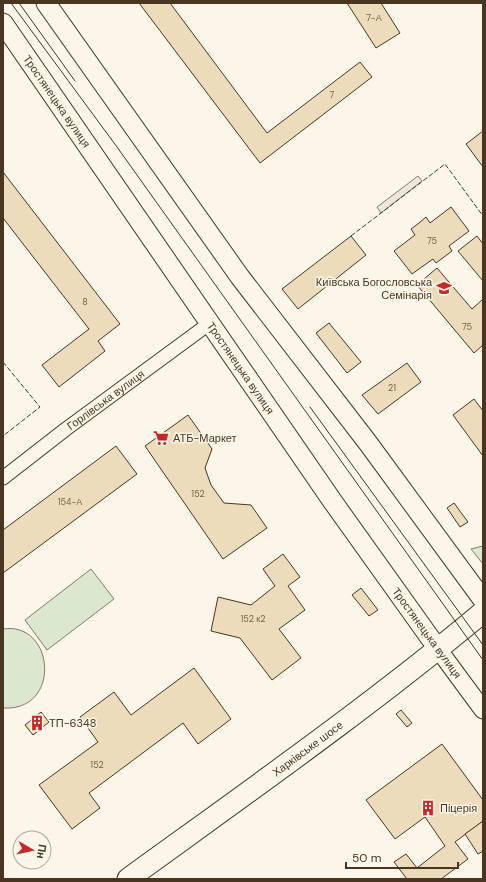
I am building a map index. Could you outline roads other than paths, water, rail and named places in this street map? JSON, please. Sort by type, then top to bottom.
[{"type":"main road","points":[[46,3],[236,271],[368,443],[483,600]]},
{"type":"main road","name":"Тростянецька вулиця","points":[[3,23],[333,502],[438,649]]},
{"type":"main road","name":"Харківське шосе","points":[[128,879],[341,724],[483,612]]},
{"type":"street","name":"Горлівська вулиця","points":[[3,478],[66,429],[210,323]]},
{"type":"street","name":"Тростянецька вулиця","points":[[438,649],[483,710]]},
{"type":"tram line","points":[[11,3],[117,147],[483,660]]},
{"type":"tram line","points":[[19,3],[75,81]]},
{"type":"tram line","points":[[310,407],[483,645]]},
{"type":"place","name":"Київська Богословська Семінарія","points":[[444,288]]},
{"type":"place","name":"АТБ-Маркет","points":[[161,438]]},
{"type":"place","name":"ТП-6348","points":[[37,723]]},
{"type":"place","name":"Піцерія","points":[[428,808]]}]
